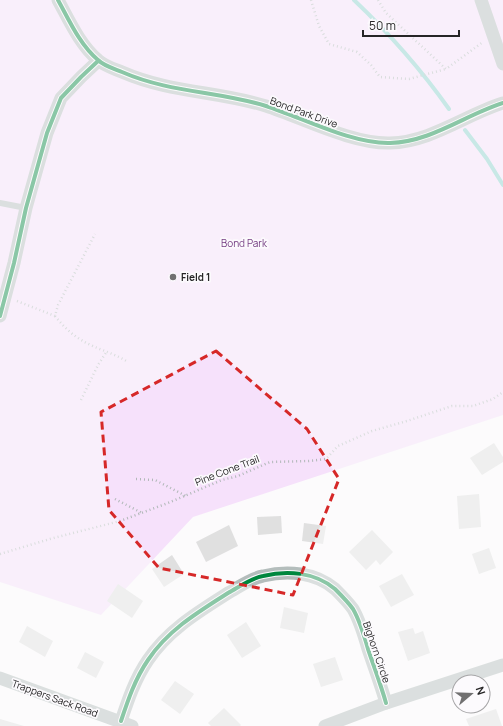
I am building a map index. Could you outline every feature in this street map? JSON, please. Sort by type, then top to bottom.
[{"type":"street","name":"Bond Park Drive","points":[[58,0],[83,43],[98,61],[148,82],[265,106],[356,139],[389,144],[412,141],[444,129],[477,113],[503,103]]},
{"type":"street","points":[[481,0],[496,39],[503,64]]},
{"type":"street","points":[[0,316],[26,208],[47,133],[61,98],[98,61]]},
{"type":"street","name":"Bighorn Circle","points":[[126,723],[132,689],[139,674],[169,634],[198,612],[242,585],[262,576],[292,572],[321,581],[334,588],[353,609],[362,629],[386,703]]},
{"type":"street","points":[[325,726],[386,703],[503,665]]},
{"type":"street","name":"Trappers Sack Road","points":[[0,678],[126,723]]},
{"type":"lane","points":[[0,203],[26,208]]},
{"type":"path","points":[[311,0],[319,26],[329,44],[356,52],[371,65],[380,77],[409,79],[446,69],[483,42],[496,39]]},
{"type":"path","points":[[378,0],[386,13],[446,69]]},
{"type":"path","points":[[55,316],[58,306],[95,234]]},
{"type":"path","points":[[5,296],[30,308],[55,316],[64,327],[83,341],[128,362]]},
{"type":"path","points":[[81,400],[98,365],[107,351]]},
{"type":"path","points":[[136,479],[155,480],[186,496]]},
{"type":"path","points":[[115,499],[142,513]]},
{"type":"highlighted area","points":[[216,351],[307,429],[339,479],[293,595],[159,568],[109,510],[101,412]]},
{"type":"green space","name":"Bond Park","points":[[0,0],[503,0],[503,415],[193,517],[101,615],[0,582]]},
{"type":"building","points":[[494,443],[503,457],[503,462],[482,475],[470,458]]},
{"type":"building","points":[[479,494],[481,527],[459,529],[457,496]]},
{"type":"building","points":[[281,516],[282,533],[258,535],[257,517]]},
{"type":"building","points":[[304,523],[326,526],[323,544],[302,541]]},
{"type":"building","points":[[229,525],[238,546],[206,562],[196,542]]},
{"type":"building","points":[[372,530],[393,552],[380,565],[376,560],[366,570],[349,552]]},
{"type":"building","points":[[489,548],[496,568],[479,574],[472,554]]},
{"type":"building","points":[[172,555],[184,574],[164,587],[152,569]]},
{"type":"building","points":[[402,574],[414,595],[391,607],[379,586]]},
{"type":"building","points":[[118,584],[143,601],[132,618],[107,601]]},
{"type":"building","points":[[284,607],[308,613],[304,633],[280,628]]},
{"type":"building","points":[[246,622],[261,646],[242,658],[227,635]]},
{"type":"building","points":[[27,626],[53,641],[45,657],[19,642]]},
{"type":"building","points":[[413,628],[415,634],[423,631],[430,653],[408,661],[398,632]]},
{"type":"building","points":[[85,652],[104,662],[96,678],[77,668]]},
{"type":"building","points":[[335,657],[343,680],[321,687],[313,664]]},
{"type":"building","points":[[175,681],[194,694],[180,714],[161,700]]},
{"type":"building","points":[[224,708],[241,725],[240,726],[211,726],[208,723]]},
{"type":"building","points":[[496,709],[502,726],[469,726],[466,719],[481,714],[491,714],[491,711]]},
{"type":"building","points":[[0,719],[24,726],[0,726]]},
{"type":"waterway","points":[[354,0],[404,52],[449,109]]},
{"type":"waterway","points":[[465,130],[487,159],[503,185]]},
{"type":"cycle path","points":[[58,0],[75,32],[92,54],[106,66],[158,84],[230,97],[266,106],[344,135],[360,139],[390,143],[420,138],[503,103]]},
{"type":"cycle path","points":[[0,316],[14,263],[26,208],[47,133],[61,98],[98,61]]},
{"type":"cycle path","points":[[121,721],[132,690],[143,667],[156,649],[174,631],[206,607],[245,583],[259,577],[282,573],[300,574],[319,579],[335,589],[351,606],[362,628],[386,703]]},
{"type":"place","name":"Field 1","points":[[173,277]]}]
